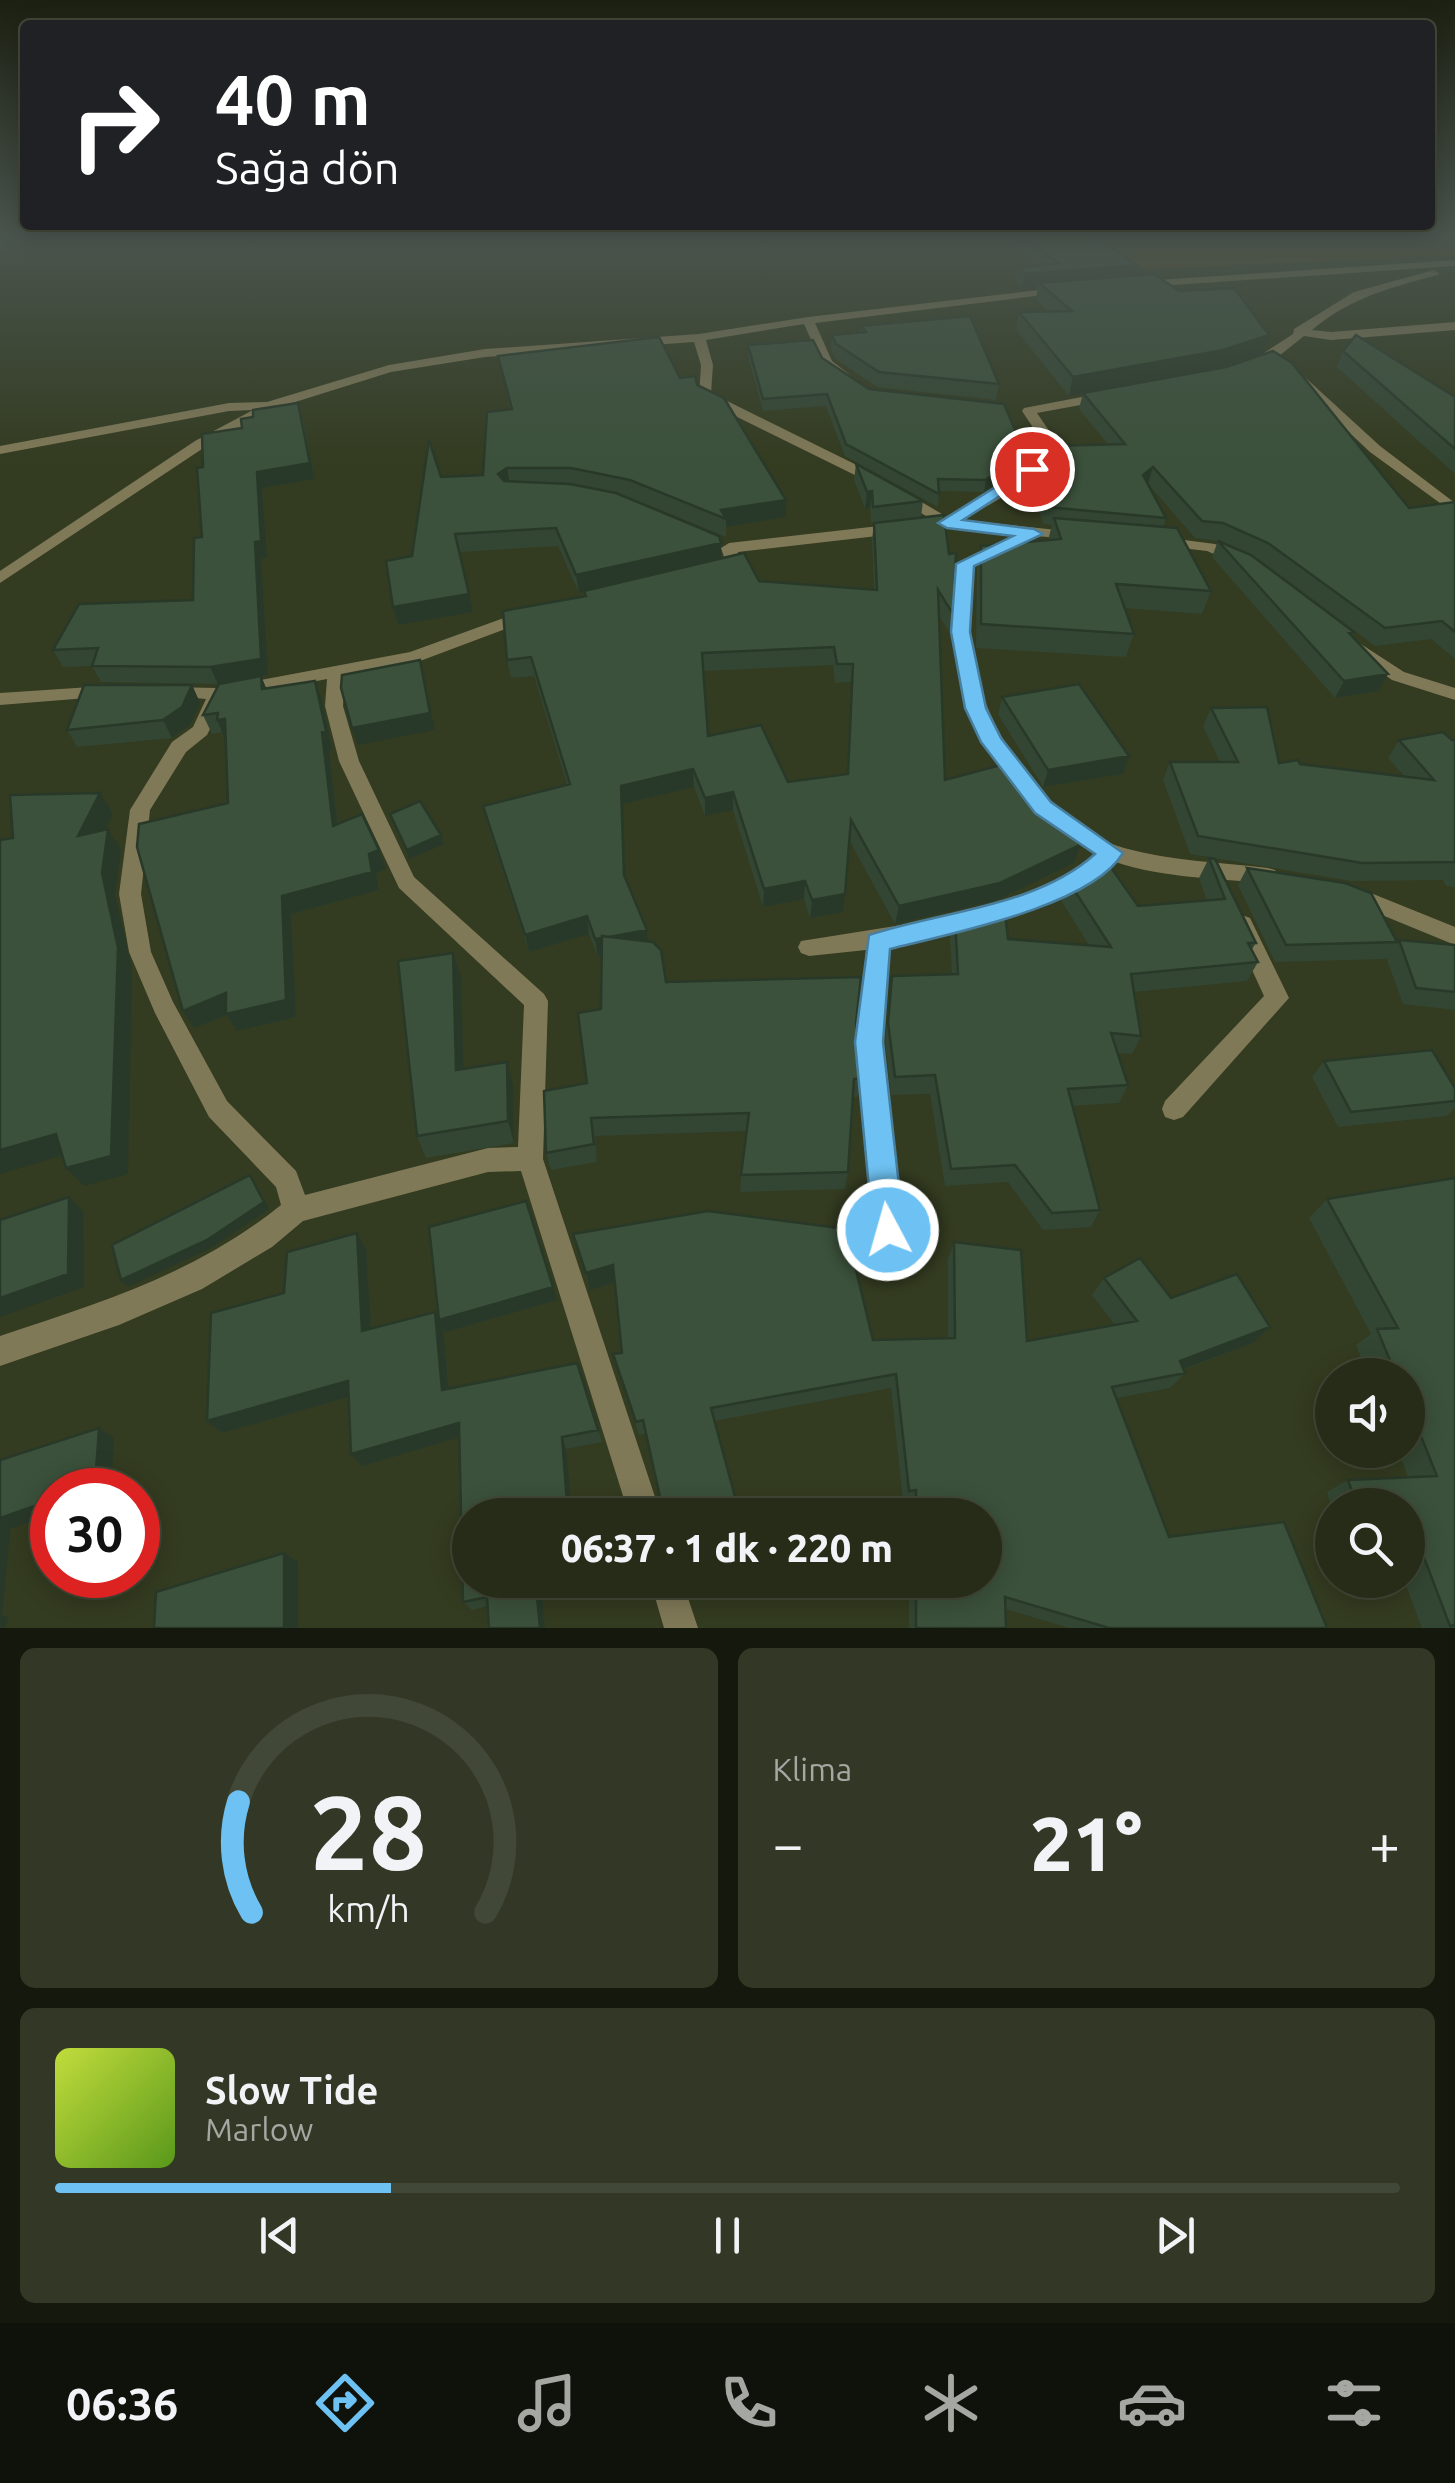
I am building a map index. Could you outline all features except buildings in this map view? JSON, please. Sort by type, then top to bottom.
[{"type":"street","points":[[0,578],[200,444],[271,405],[389,369],[485,353],[700,338],[896,310]]},
{"type":"street","points":[[1237,370],[1270,359],[1298,332],[1330,310]]},
{"type":"street","points":[[808,320],[827,363],[858,384]]},
{"type":"street","points":[[1298,332],[1331,336],[1455,326]]},
{"type":"street","points":[[700,338],[707,365],[704,394],[832,457],[947,523]]},
{"type":"street","points":[[1270,359],[1304,380],[1375,449],[1455,510]]},
{"type":"street","points":[[1010,408],[1029,411],[1125,393]]},
{"type":"street","points":[[0,450],[229,406],[271,405]]},
{"type":"street","points":[[947,523],[1032,469],[1044,454],[1047,438],[1029,411]]},
{"type":"street","points":[[697,574],[735,566],[721,544],[947,523],[1105,538]]},
{"type":"street","points":[[1034,534],[965,564],[960,632],[976,708],[992,742],[1043,808],[1111,853],[1285,879]]},
{"type":"street","points":[[1140,540],[1210,546],[1252,566]]},
{"type":"street","points":[[0,699],[141,690],[218,694],[414,658],[507,619],[545,610]]},
{"type":"street","points":[[1329,628],[1398,676],[1455,694]]},
{"type":"street","points":[[336,673],[334,706],[349,762],[406,882],[536,1000],[530,1159],[640,1498]]},
{"type":"street","points":[[218,694],[200,731],[178,747],[140,810],[130,894],[140,952],[163,1006],[218,1109],[288,1180],[296,1210]]},
{"type":"street","points":[[808,946],[878,942],[1020,904],[1089,873],[1111,853]]},
{"type":"street","points":[[1174,1108],[1278,998],[1215,868]]},
{"type":"street","points":[[1338,888],[1455,936]]},
{"type":"street","points":[[878,942],[869,1042],[888,1230]]},
{"type":"street","points":[[0,1352],[196,1282],[257,1245],[296,1210],[488,1160],[530,1159]]},
{"type":"street","points":[[672,1598],[681,1628]]},
{"type":"route","points":[[888,1230],[869,1042],[878,942],[1020,904],[1062,888],[1089,873],[1111,853],[1043,808],[992,742],[976,708],[960,632],[965,564],[1034,534],[947,523],[1032,469]]}]
